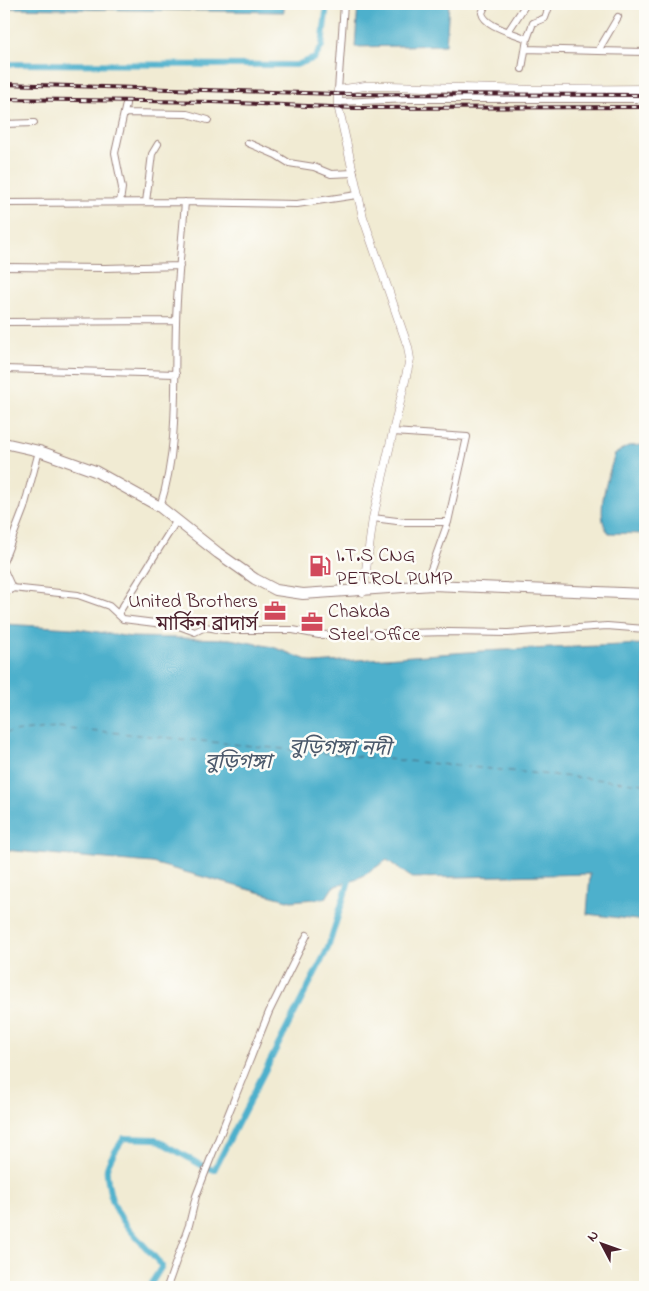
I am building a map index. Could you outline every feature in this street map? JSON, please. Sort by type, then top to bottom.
[{"type":"highway","points":[[4,443],[39,451],[95,471],[160,507],[218,553],[255,579],[276,590],[303,594],[362,592],[432,585],[645,594]]},
{"type":"street","points":[[344,4],[338,102],[357,195],[382,276],[408,347],[410,359],[373,518],[362,592]]},
{"type":"street","points":[[486,4],[482,17],[496,27],[509,30],[527,39]]},
{"type":"street","points":[[509,30],[526,4]]},
{"type":"street","points":[[522,69],[527,39],[533,23],[547,16],[550,4]]},
{"type":"street","points":[[598,51],[618,17]]},
{"type":"street","points":[[526,49],[645,52]]},
{"type":"street","points":[[338,90],[365,86],[534,90],[645,89]]},
{"type":"street","points":[[338,102],[410,99],[645,99]]},
{"type":"street","points":[[120,202],[122,188],[115,153],[126,104]]},
{"type":"street","points":[[125,113],[187,114],[208,120]]},
{"type":"street","points":[[4,124],[34,123]]},
{"type":"street","points":[[248,143],[289,163],[314,167],[331,174],[354,173]]},
{"type":"street","points":[[146,202],[152,154],[158,144]]},
{"type":"street","points":[[4,203],[185,202],[297,204],[357,195]]},
{"type":"street","points":[[160,507],[169,481],[173,449],[176,321],[185,202]]},
{"type":"street","points":[[4,267],[105,268],[180,266]]},
{"type":"street","points":[[4,322],[176,321]]},
{"type":"street","points":[[4,369],[176,374]]},
{"type":"street","points":[[393,432],[467,437],[448,522],[430,572],[432,585]]},
{"type":"street","points":[[4,560],[24,508],[39,451]]},
{"type":"street","points":[[373,518],[405,522],[448,522]]},
{"type":"street","points":[[118,614],[176,520]]},
{"type":"street","points":[[4,570],[12,588]]},
{"type":"street","points":[[4,589],[10,590],[12,588],[78,595],[109,606],[123,620],[179,626],[195,632],[205,627],[226,630],[293,630],[319,635],[449,632],[508,633],[607,626],[645,629]]},
{"type":"street","points":[[167,1287],[189,1225],[196,1196],[210,1160],[269,1012],[307,935]]},
{"type":"water","points":[[4,4],[284,4],[284,12],[4,8]]},
{"type":"water","points":[[358,4],[449,4],[446,45],[355,47]]},
{"type":"water","points":[[628,446],[645,446],[645,534],[609,533],[604,526],[602,506],[606,483],[615,454]]},
{"type":"water","name":"বুড়িগঙ্গা","points":[[4,624],[72,628],[131,637],[230,639],[273,647],[315,663],[482,651],[645,644],[645,921],[587,914],[590,874],[412,878],[387,860],[363,876],[333,887],[326,898],[291,901],[152,863],[4,850]]},
{"type":"waterway","points":[[4,64],[296,65],[315,58],[322,46],[327,4]]},
{"type":"waterway","points":[[149,1287],[162,1266],[129,1229],[116,1208],[108,1183],[107,1168],[110,1160],[124,1138],[155,1139],[201,1165],[214,1170],[328,948],[351,874]]},
{"type":"ferry route","points":[[4,733],[57,727],[645,784]]},
{"type":"railway","points":[[4,84],[337,94],[645,95]]},
{"type":"railway","points":[[4,99],[213,102],[355,108],[645,107]]},
{"type":"place","name":"I.T.S CNG PETROL PUMP","points":[[320,566]]},
{"type":"place","name":"United Brothers মার্কিন ব্রাদার্স","points":[[275,611]]},
{"type":"place","name":"Chakda Steel Office","points":[[312,622]]},
{"type":"water label","name":"বুড়িগঙ্গা নদী","points":[[340,747]]}]
